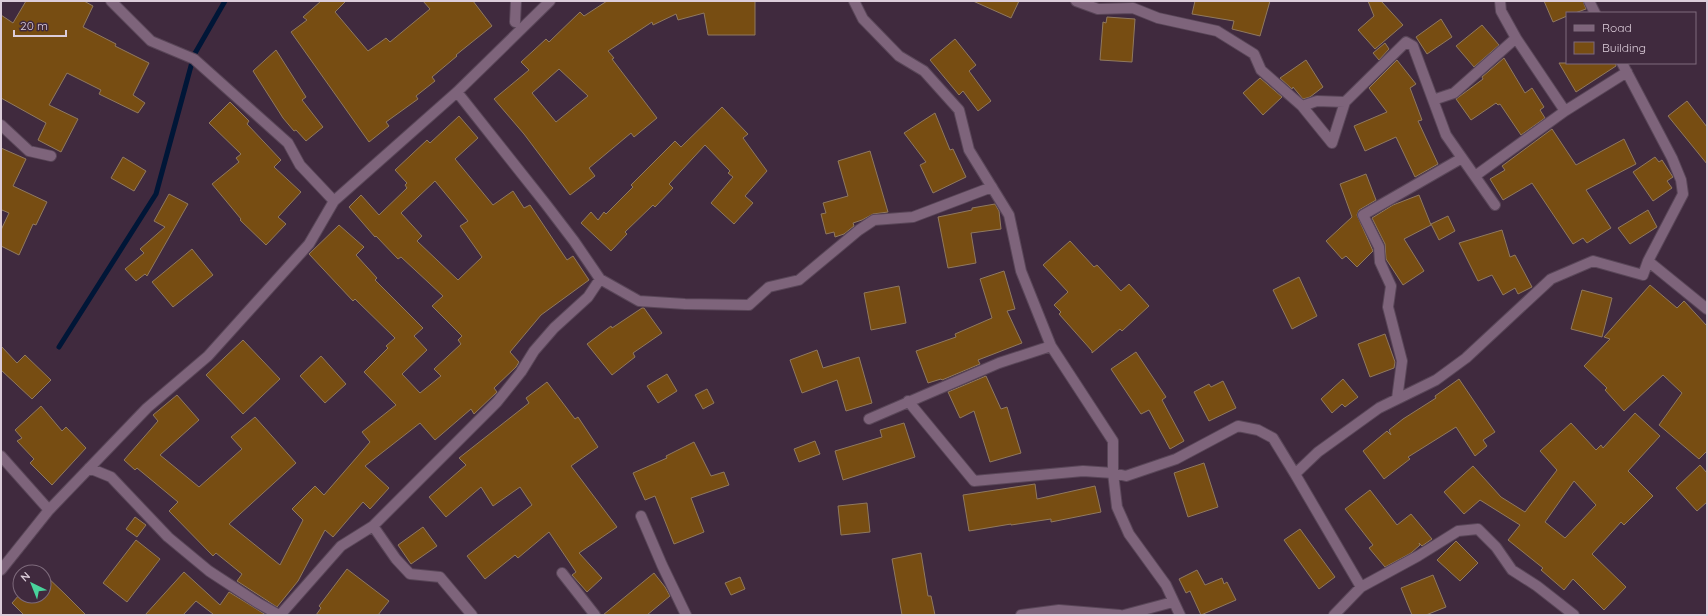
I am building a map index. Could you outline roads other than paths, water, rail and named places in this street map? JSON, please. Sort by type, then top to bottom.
[{"type":"street","points":[[111,1],[152,41],[194,59],[288,142],[300,165],[334,201]]},
{"type":"street","points":[[515,22],[516,1]]},
{"type":"street","points":[[1,570],[49,510],[147,408],[208,356],[308,244],[334,201],[457,92],[550,1]]},
{"type":"street","points":[[854,1],[863,19],[899,56],[924,71],[959,110],[969,150],[1009,215],[1022,271],[1051,346],[1113,441],[1113,473],[1117,507],[1129,534],[1166,584],[1180,615]]},
{"type":"street","points":[[1076,1],[1098,9],[1133,8],[1158,18],[1217,31],[1254,54],[1261,70],[1302,106],[1332,143],[1345,102],[1406,42],[1413,46],[1446,135],[1495,205]]},
{"type":"street","points":[[1500,1],[1502,11],[1516,38],[1565,111]]},
{"type":"street","points":[[1589,1],[1594,12]]},
{"type":"street","points":[[1433,100],[1454,93],[1516,38]]},
{"type":"street","points":[[1295,474],[1318,452],[1379,408],[1436,380],[1466,358],[1551,279],[1593,261],[1643,275],[1648,261],[1683,194],[1681,180],[1672,158],[1623,64]]},
{"type":"street","points":[[1475,176],[1565,111],[1627,72]]},
{"type":"street","points":[[457,92],[559,222],[600,279],[639,301],[685,304],[749,305],[769,287],[799,280],[859,230],[874,220],[913,217],[992,187]]},
{"type":"street","points":[[1302,106],[1317,100],[1345,102]]},
{"type":"street","points":[[1,125],[29,151],[51,156]]},
{"type":"street","points":[[1397,399],[1402,360],[1388,307],[1391,286],[1380,262],[1378,247],[1363,215],[1462,158]]},
{"type":"street","points":[[1648,261],[1707,310]]},
{"type":"street","points":[[89,468],[111,477],[168,537],[209,571],[258,604],[279,615],[341,546],[373,526],[497,402],[521,372],[534,351],[554,328],[588,297],[600,279]]},
{"type":"street","points":[[869,419],[908,401],[1000,363],[1051,346]]},
{"type":"street","points":[[908,401],[974,481],[1083,471],[1113,473],[1126,476],[1176,459],[1238,426],[1258,430],[1272,438],[1295,474],[1361,587]]},
{"type":"street","points":[[1,456],[49,510]]},
{"type":"street","points":[[641,516],[686,615]]},
{"type":"street","points":[[373,526],[396,559],[410,574],[440,578],[472,615]]},
{"type":"street","points":[[1334,615],[1361,587],[1418,556],[1458,531],[1478,530],[1496,547],[1512,570],[1537,586],[1574,615]]},
{"type":"street","points":[[562,573],[595,615]]},
{"type":"street","points":[[1124,615],[1173,602]]},
{"type":"street","points":[[1021,615],[1059,610],[1120,615]]},
{"type":"waterway","points":[[59,347],[156,194],[194,55],[225,1]]}]
